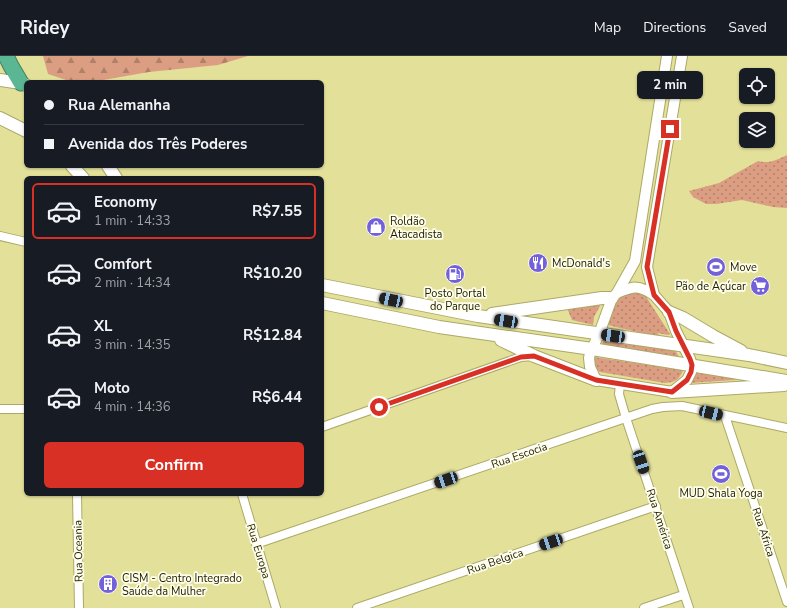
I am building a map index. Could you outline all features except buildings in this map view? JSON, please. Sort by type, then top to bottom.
[{"type":"highway","points":[[6,56],[24,84]]},
{"type":"main road","points":[[0,80],[24,84]]},
{"type":"main road","points":[[5,120],[24,124]]},
{"type":"main road","points":[[5,120],[24,130]]},
{"type":"main road","points":[[324,285],[478,316],[749,355],[787,363]]},
{"type":"main road","points":[[478,316],[614,296]]},
{"type":"main road","points":[[324,303],[439,327],[592,349],[787,381]]},
{"type":"main road","points":[[669,312],[683,318],[749,355]]},
{"type":"main road","points":[[489,334],[534,356],[596,380]]},
{"type":"main road","points":[[672,392],[787,385]]},
{"type":"street","points":[[614,296],[628,289],[638,287],[645,289],[654,295],[669,312],[692,365],[691,372],[687,380],[672,392],[596,380],[589,363],[592,349],[614,296],[635,261],[667,56]]},
{"type":"street","points":[[654,295],[647,267],[682,56]]},
{"type":"street","points":[[0,236],[24,242]]},
{"type":"street","points":[[324,426],[521,357],[534,356]]},
{"type":"street","name":"Rua América","points":[[620,384],[619,394],[626,418],[656,506],[688,608]]},
{"type":"street","name":"Rua Escocia","points":[[256,544],[652,409],[682,406],[787,428]]},
{"type":"street","points":[[0,409],[24,409]]},
{"type":"street","name":"Rua Africa","points":[[725,416],[787,602]]},
{"type":"street","name":"Rua Oceania","points":[[77,496],[79,608]]},
{"type":"street","name":"Rua Europa","points":[[243,496],[276,608]]},
{"type":"street","name":"Rua Belgica","points":[[357,608],[656,506]]},
{"type":"street","points":[[644,608],[683,595]]},
{"type":"green space","points":[[43,56],[248,56],[218,65],[149,72],[103,80],[66,80],[48,74]]},
{"type":"green space","points":[[787,155],[787,208],[773,207],[742,200],[706,204],[693,197],[689,191],[719,183],[758,161],[770,162]]},
{"type":"green space","points":[[632,292],[645,295],[670,334],[657,333],[662,338],[608,325],[614,304],[623,295]]},
{"type":"green space","points":[[598,303],[600,306],[594,317],[593,325],[572,320],[567,308]]},
{"type":"green space","points":[[605,340],[675,350],[679,357],[603,346],[602,343]]},
{"type":"green space","points":[[594,357],[683,370],[677,380],[665,383],[600,372],[595,368]]},
{"type":"green space","points":[[696,372],[736,379],[689,383]]},
{"type":"place","name":"Roldão Atacadista","points":[[376,227]]},
{"type":"place","name":"McDonald's","points":[[538,263]]},
{"type":"place","name":"Move","points":[[716,267]]},
{"type":"place","name":"Posto Portal do Parque","points":[[455,274]]},
{"type":"place","name":"Pão de Açúcar","points":[[760,286]]},
{"type":"place","name":"MUD Shala Yoga","points":[[721,474]]},
{"type":"place","name":"CISM - Centro Integrado Saúde da Mulher","points":[[108,584]]},
{"type":"route","points":[[379,407],[521,357],[534,356],[596,380],[672,392],[687,380],[691,372],[692,365],[690,359],[676,331],[669,312],[654,295],[647,267],[670,129]]}]
